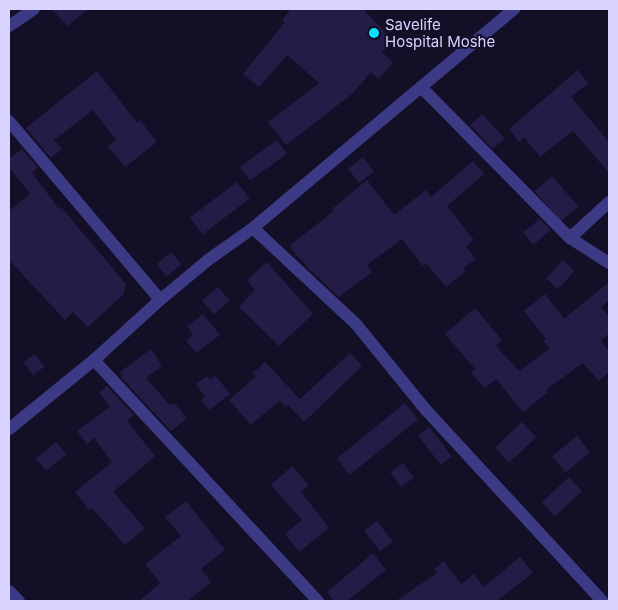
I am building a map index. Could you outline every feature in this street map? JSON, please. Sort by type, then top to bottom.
[{"type":"street","points":[[9,26],[34,9]]},
{"type":"street","points":[[9,429],[94,360],[160,300],[208,260],[253,228],[514,9]]},
{"type":"street","points":[[421,87],[570,238],[609,263]]},
{"type":"street","points":[[9,121],[160,300]]},
{"type":"street","points":[[570,238],[609,202]]},
{"type":"street","points":[[253,228],[356,324],[426,410],[602,601]]},
{"type":"street","points":[[94,360],[318,601]]},
{"type":"street","points":[[9,591],[19,601]]},
{"type":"building","points":[[52,9],[89,9],[67,26]]},
{"type":"building","points":[[291,9],[363,9],[394,41],[382,52],[393,63],[378,79],[371,72],[352,94],[286,145],[268,122],[319,83],[287,55],[259,87],[243,74],[285,22],[282,20]]},
{"type":"building","points":[[578,70],[588,83],[571,97],[609,142],[609,173],[573,131],[540,157],[524,137],[519,142],[509,129]]},
{"type":"building","points":[[97,71],[137,123],[140,120],[157,142],[125,167],[108,146],[116,140],[93,110],[54,140],[62,149],[51,158],[26,128]]},
{"type":"building","points":[[482,114],[505,138],[493,149],[470,125]]},
{"type":"building","points":[[277,140],[287,154],[250,181],[240,167]]},
{"type":"building","points":[[22,149],[38,167],[32,173],[59,209],[61,207],[126,284],[123,295],[88,327],[73,312],[65,320],[9,260],[9,211],[30,194],[9,167],[9,159]]},
{"type":"building","points":[[363,157],[374,171],[359,183],[348,169]]},
{"type":"building","points":[[473,161],[484,174],[447,206],[474,240],[466,247],[476,259],[464,268],[466,271],[446,287],[426,263],[423,266],[402,239],[367,265],[372,272],[339,297],[308,268],[289,246],[334,211],[332,209],[367,180],[394,215],[426,190],[431,197]]},
{"type":"building","points":[[552,176],[578,206],[561,221],[535,191]]},
{"type":"building","points":[[237,182],[250,199],[203,234],[190,218]]},
{"type":"building","points":[[540,219],[551,230],[533,245],[523,232]]},
{"type":"building","points":[[171,252],[181,264],[167,276],[156,264]]},
{"type":"building","points":[[563,260],[575,271],[558,289],[546,278]]},
{"type":"building","points":[[267,262],[313,314],[279,346],[239,307],[255,290],[247,280]]},
{"type":"building","points":[[609,282],[609,300],[601,307],[609,317],[609,333],[601,341],[609,351],[609,372],[599,381],[583,363],[546,390],[548,392],[523,412],[496,379],[485,388],[471,373],[475,369],[445,334],[475,308],[502,340],[496,346],[519,371],[550,348],[543,341],[546,339],[524,311],[545,294],[564,319]]},
{"type":"building","points":[[218,287],[230,301],[214,314],[202,301]]},
{"type":"building","points":[[203,314],[220,335],[196,353],[186,341],[193,335],[187,326]]},
{"type":"building","points":[[151,349],[162,366],[146,378],[170,405],[174,403],[187,418],[171,431],[120,376],[122,375],[120,372]]},
{"type":"building","points":[[350,353],[362,366],[304,422],[288,405],[286,407],[279,401],[251,425],[229,400],[256,376],[253,373],[265,362],[300,399]]},
{"type":"building","points":[[35,354],[44,367],[33,375],[24,362]]},
{"type":"building","points":[[215,375],[230,394],[209,410],[201,400],[205,397],[196,384],[207,376],[210,380]]},
{"type":"building","points":[[107,386],[134,415],[127,421],[155,456],[113,492],[145,528],[125,545],[92,508],[89,510],[75,492],[112,462],[94,438],[87,444],[77,431],[110,407],[99,392]]},
{"type":"building","points":[[405,403],[418,419],[350,475],[337,458]]},
{"type":"building","points":[[522,422],[536,437],[509,463],[495,447]]},
{"type":"building","points":[[429,427],[452,456],[441,465],[418,436]]},
{"type":"building","points":[[577,436],[590,452],[565,472],[552,456]]},
{"type":"building","points":[[56,442],[66,454],[46,471],[36,459]]},
{"type":"building","points":[[403,463],[414,477],[401,487],[390,473]]},
{"type":"building","points":[[292,466],[309,485],[301,492],[329,528],[299,552],[285,534],[302,520],[271,485]]},
{"type":"building","points":[[569,477],[582,491],[555,516],[542,502]]},
{"type":"building","points":[[186,501],[225,550],[201,569],[211,582],[188,601],[139,601],[160,583],[145,564],[181,536],[165,517]]},
{"type":"building","points":[[377,521],[393,542],[380,551],[364,531]]},
{"type":"building","points":[[373,553],[386,570],[347,601],[334,601],[327,592]]},
{"type":"building","points":[[520,557],[533,573],[497,601],[396,601],[437,573],[434,569],[444,561],[461,584],[474,574],[484,587]]},
{"type":"place","name":"Savelife Hospital Moshe","points":[[374,33]]}]
